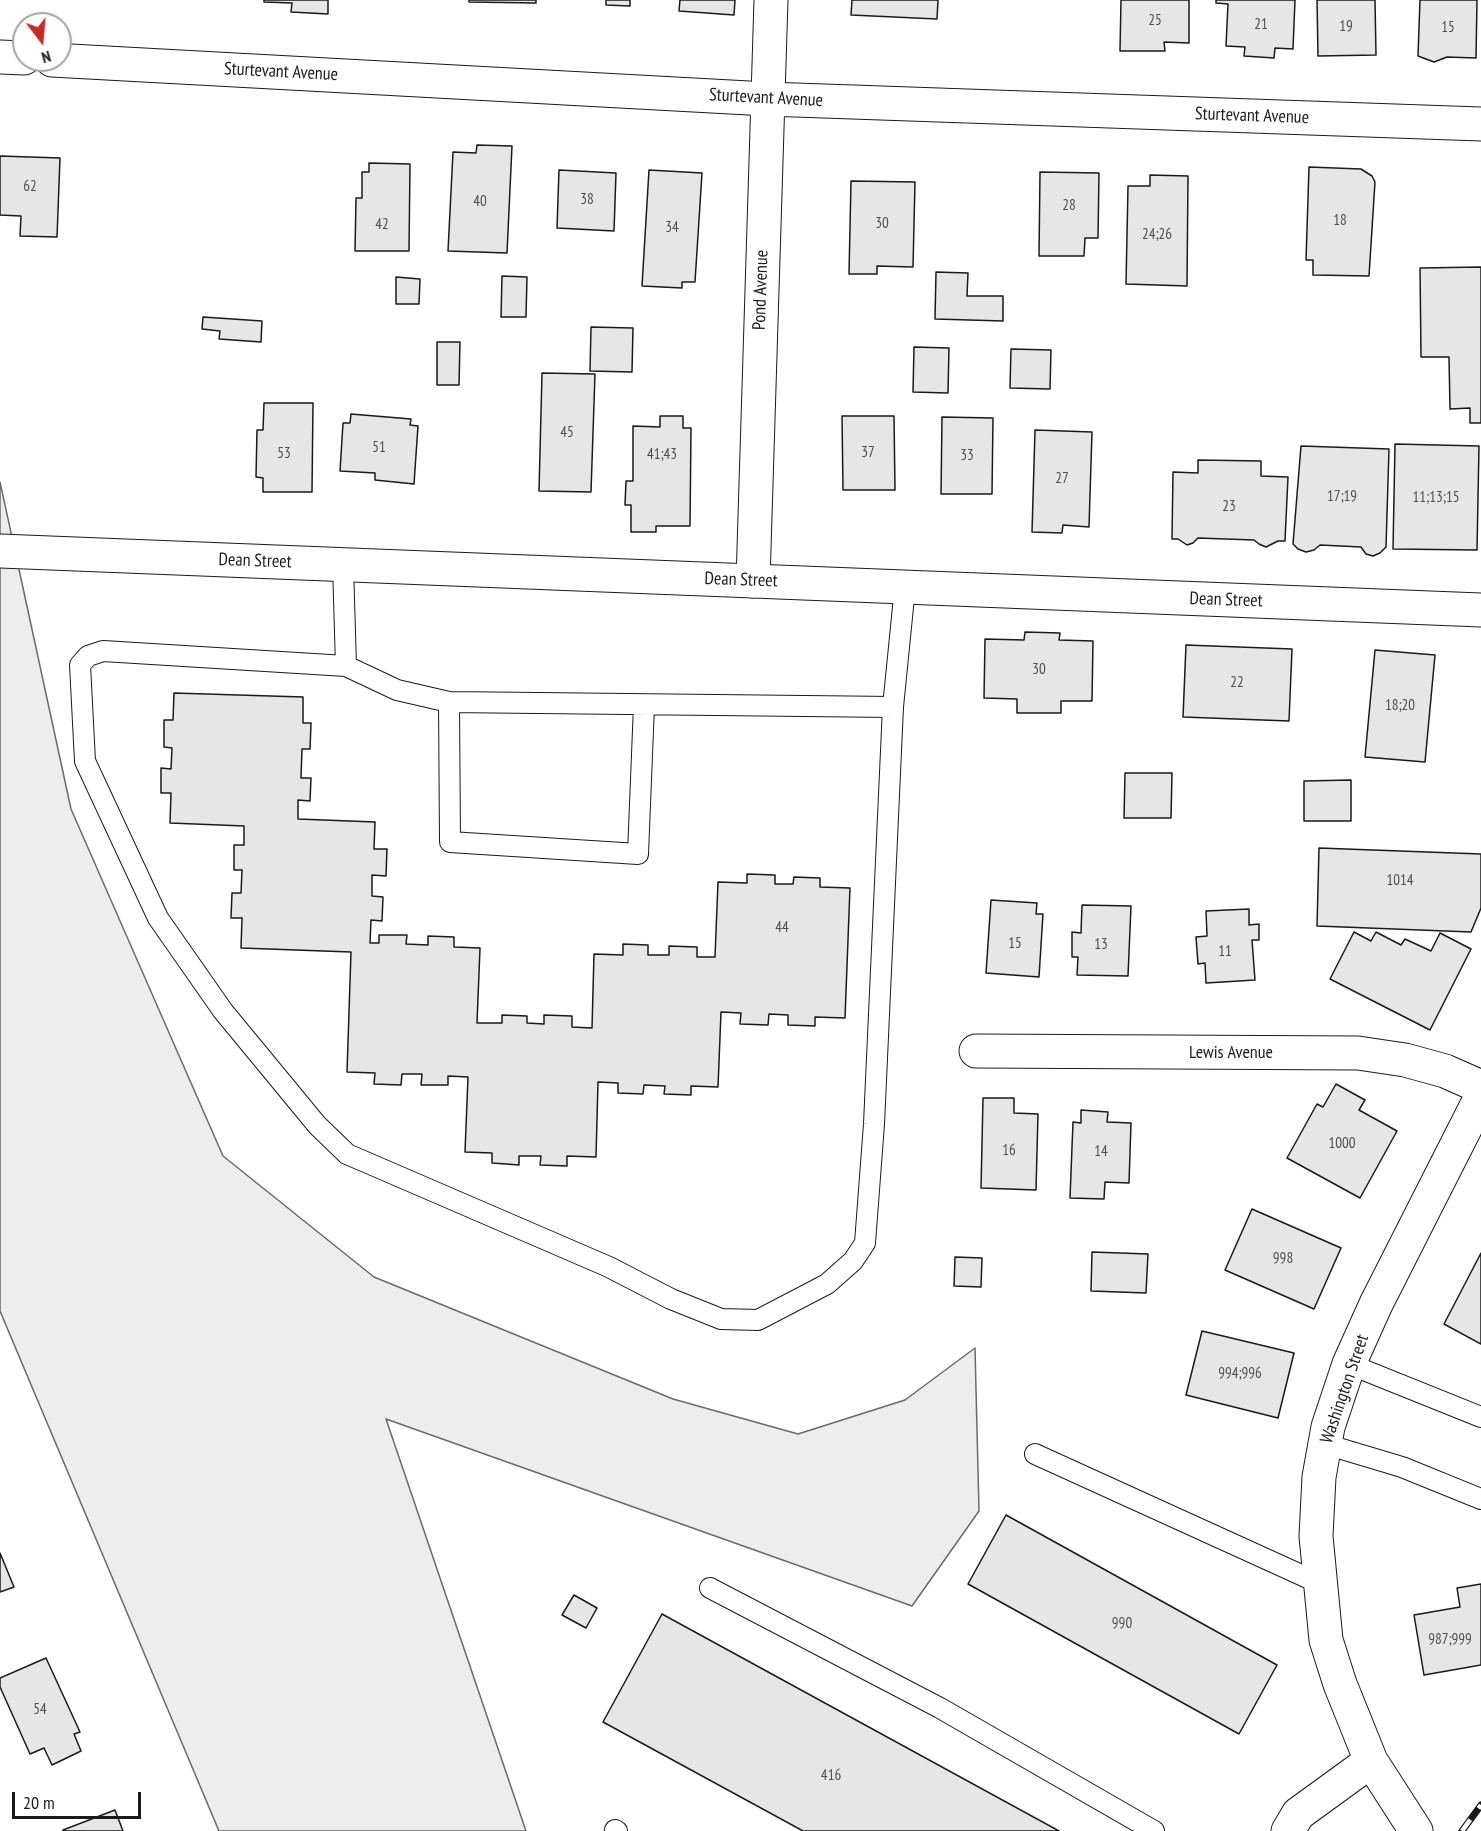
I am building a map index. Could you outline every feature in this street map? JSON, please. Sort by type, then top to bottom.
[{"type":"street","name":"Pond Avenue","points":[[753,581],[771,0]]},
{"type":"street","name":"Sturtevant Avenue","points":[[72,61],[767,99],[1481,124]]},
{"type":"street","name":"Dean Street","points":[[0,551],[1481,610]]},
{"type":"street","name":"Lewis Avenue","points":[[976,1051],[1358,1053],[1405,1060],[1445,1071],[1481,1087]]},
{"type":"street","name":"Washington Street","points":[[1416,1831],[1371,1761],[1326,1640],[1316,1536],[1319,1477],[1328,1428],[1349,1364],[1376,1304],[1481,1097]]},
{"type":"street","points":[[1288,1831],[1298,1814],[1371,1761]]},
{"type":"lane","points":[[343,565],[346,666]]},
{"type":"lane","points":[[893,707],[449,702],[398,690],[346,666],[104,651],[88,656],[80,665],[85,760],[158,918],[223,1011],[317,1125],[347,1154],[609,1267],[670,1299],[721,1319],[758,1320],[826,1284],[853,1261],[865,1243],[874,1124],[893,707],[905,587]]},
{"type":"lane","points":[[449,702],[450,842],[638,854],[644,705]]},
{"type":"lane","points":[[1349,1364],[1481,1417]]},
{"type":"lane","points":[[1325,1444],[1402,1467],[1481,1499]]},
{"type":"lane","points":[[1035,1454],[1321,1584]]},
{"type":"lane","points":[[710,1588],[940,1708],[1154,1831]]},
{"type":"shaded area","points":[[0,482],[71,809],[223,1156],[374,1277],[673,1399],[798,1434],[905,1400],[975,1348],[979,1511],[912,1606],[386,1419],[526,1831],[219,1831],[0,1311]]},
{"type":"building","points":[[264,0],[328,0],[328,14],[291,12],[292,3],[264,2]]},
{"type":"building","points":[[469,0],[536,0],[536,3],[469,2]]},
{"type":"building","points":[[606,0],[630,0],[630,6],[606,5]]},
{"type":"building","points":[[680,0],[735,0],[734,15],[679,11]]},
{"type":"building","points":[[852,0],[938,0],[937,19],[851,15]]},
{"type":"building","points":[[1121,0],[1189,0],[1189,43],[1164,42],[1165,51],[1120,51]]},
{"type":"building","points":[[1216,0],[1295,0],[1293,49],[1275,48],[1274,58],[1244,56],[1245,47],[1226,46],[1228,4],[1216,3]]},
{"type":"building","points":[[1317,0],[1375,0],[1376,55],[1318,56]]},
{"type":"building","points":[[1420,0],[1477,0],[1476,58],[1447,57],[1434,62],[1418,56]]},
{"type":"building","points":[[477,145],[512,146],[507,253],[448,251],[453,152],[476,153]]},
{"type":"building","points":[[0,156],[60,158],[57,237],[20,236],[21,216],[0,215]]},
{"type":"building","points":[[369,163],[410,164],[409,251],[355,251],[356,198],[362,198],[362,172],[369,172]]},
{"type":"building","points":[[1309,167],[1361,169],[1372,176],[1375,182],[1369,276],[1313,275],[1313,260],[1306,260]]},
{"type":"building","points":[[559,170],[616,173],[614,231],[557,228]]},
{"type":"building","points":[[649,170],[702,173],[695,282],[682,282],[682,288],[642,286]]},
{"type":"building","points":[[1040,172],[1099,173],[1098,238],[1085,238],[1084,256],[1039,256]]},
{"type":"building","points":[[1150,175],[1188,176],[1187,286],[1126,284],[1128,186],[1150,186]]},
{"type":"building","points":[[851,181],[915,182],[913,267],[877,266],[877,274],[849,274]]},
{"type":"building","points":[[1481,267],[1481,423],[1470,423],[1470,408],[1450,409],[1449,357],[1421,357],[1420,268]]},
{"type":"building","points":[[936,272],[968,273],[967,296],[1003,296],[1003,321],[935,319]]},
{"type":"building","points":[[502,276],[527,277],[526,317],[501,317]]},
{"type":"building","points":[[396,277],[420,279],[419,304],[396,304]]},
{"type":"building","points":[[203,317],[262,321],[261,342],[219,339],[220,331],[202,329]]},
{"type":"building","points":[[591,327],[633,328],[632,372],[590,371]]},
{"type":"building","points":[[437,342],[460,342],[459,385],[437,385]]},
{"type":"building","points":[[914,347],[949,348],[948,393],[913,392]]},
{"type":"building","points":[[1011,349],[1051,350],[1050,389],[1010,388]]},
{"type":"building","points":[[542,373],[595,374],[591,492],[539,491]]},
{"type":"building","points":[[264,403],[313,403],[312,492],[263,492],[263,478],[256,477],[257,430],[263,430]]},
{"type":"building","points":[[351,414],[411,419],[410,425],[418,426],[414,484],[375,480],[375,473],[340,471],[343,423],[350,423]]},
{"type":"building","points":[[660,416],[683,416],[683,428],[691,428],[690,526],[656,526],[656,532],[631,532],[631,505],[625,505],[626,481],[633,481],[633,426],[660,427]]},
{"type":"building","points":[[842,416],[894,416],[895,490],[843,490]]},
{"type":"building","points":[[942,417],[993,418],[992,494],[941,494]]},
{"type":"building","points":[[1035,430],[1092,432],[1089,527],[1063,525],[1062,533],[1032,532]]},
{"type":"building","points":[[1395,444],[1479,446],[1477,550],[1393,549]]},
{"type":"building","points":[[1301,446],[1389,449],[1386,547],[1380,553],[1373,556],[1366,554],[1361,547],[1320,545],[1306,552],[1293,544]]},
{"type":"building","points":[[1198,460],[1261,461],[1261,476],[1288,477],[1285,541],[1278,541],[1266,547],[1254,540],[1198,538],[1187,545],[1178,539],[1172,539],[1173,472],[1198,473]]},
{"type":"building","points":[[1025,632],[1060,633],[1059,640],[1093,641],[1092,701],[1061,701],[1061,713],[1017,713],[1017,699],[984,698],[985,639],[1024,640]]},
{"type":"building","points":[[1186,645],[1292,649],[1289,721],[1183,717]]},
{"type":"building","points":[[1375,650],[1435,655],[1425,762],[1365,757]]},
{"type":"building","points":[[174,693],[303,697],[303,723],[311,723],[310,749],[302,749],[301,778],[311,778],[310,801],[298,800],[298,819],[375,822],[374,849],[387,849],[386,876],[372,875],[372,896],[383,897],[382,921],[371,920],[370,943],[379,943],[379,935],[407,935],[406,944],[428,945],[428,936],[454,937],[454,947],[480,948],[477,1023],[502,1023],[502,1015],[527,1016],[527,1023],[544,1024],[544,1015],[572,1016],[572,1027],[592,1028],[594,954],[623,955],[623,944],[648,945],[648,955],[669,955],[669,946],[697,947],[697,957],[715,957],[718,882],[747,883],[747,874],[775,875],[775,884],[793,884],[794,877],[820,878],[820,887],[850,888],[845,1018],[815,1017],[815,1026],[788,1025],[788,1015],[769,1014],[768,1025],[740,1024],[741,1013],[721,1012],[718,1087],[691,1086],[691,1095],[664,1094],[665,1086],[644,1085],[643,1094],[618,1093],[618,1083],[598,1082],[596,1157],[567,1156],[567,1166],[540,1165],[541,1156],[519,1156],[519,1165],[492,1163],[492,1153],[465,1152],[468,1077],[448,1076],[448,1085],[421,1085],[422,1074],[402,1074],[401,1085],[374,1084],[375,1073],[347,1072],[351,952],[241,948],[242,918],[231,918],[232,893],[241,893],[242,870],[234,870],[234,845],[244,845],[244,826],[170,823],[171,793],[161,793],[161,768],[171,769],[172,748],[164,747],[164,720],[173,720]]},
{"type":"building","points":[[1125,773],[1172,773],[1171,818],[1124,818]]},
{"type":"building","points":[[1351,780],[1351,821],[1304,821],[1304,781]]},
{"type":"building","points":[[1319,848],[1481,854],[1481,908],[1471,932],[1317,926]]},
{"type":"building","points":[[991,900],[1037,903],[1036,914],[1043,914],[1039,977],[986,973]]},
{"type":"building","points":[[1082,905],[1131,906],[1128,976],[1077,975],[1078,957],[1072,957],[1072,932],[1081,933]]},
{"type":"building","points":[[1249,909],[1249,925],[1259,924],[1259,940],[1252,940],[1255,980],[1206,983],[1205,963],[1198,964],[1196,937],[1207,936],[1206,911]]},
{"type":"building","points":[[1354,932],[1371,941],[1376,932],[1401,945],[1405,939],[1431,951],[1440,933],[1471,949],[1430,1030],[1330,979]]},
{"type":"building","points":[[1336,1084],[1365,1100],[1359,1110],[1397,1131],[1360,1198],[1287,1158],[1317,1104],[1323,1107]]},
{"type":"building","points":[[983,1098],[1014,1098],[1014,1113],[1038,1114],[1036,1190],[981,1188]]},
{"type":"building","points":[[1081,1110],[1108,1112],[1107,1122],[1131,1123],[1129,1183],[1105,1182],[1104,1199],[1070,1198],[1073,1122],[1081,1123]]},
{"type":"building","points":[[1252,1209],[1341,1248],[1314,1309],[1225,1270]]},
{"type":"building","points":[[1092,1252],[1148,1254],[1146,1293],[1091,1291]]},
{"type":"building","points":[[1481,1253],[1481,1344],[1444,1324]]},
{"type":"building","points":[[955,1257],[982,1258],[981,1287],[954,1286]]},
{"type":"building","points":[[1202,1331],[1294,1353],[1278,1418],[1186,1395]]},
{"type":"building","points":[[1006,1515],[1277,1665],[1239,1734],[968,1584]]},
{"type":"building","points":[[0,1553],[14,1587],[0,1592]]},
{"type":"building","points":[[1481,1584],[1481,1665],[1424,1675],[1414,1615],[1460,1607],[1457,1588]]},
{"type":"building","points":[[574,1595],[597,1608],[586,1628],[562,1615]]},
{"type":"building","points":[[662,1614],[1059,1831],[803,1831],[603,1722]]},
{"type":"building","points":[[46,1658],[80,1732],[74,1734],[81,1751],[52,1765],[44,1748],[30,1754],[0,1687],[0,1678]]},
{"type":"building","points":[[115,1810],[123,1831],[63,1831],[63,1830]]},
{"type":"railway","points":[[1462,1831],[1481,1805]]}]
